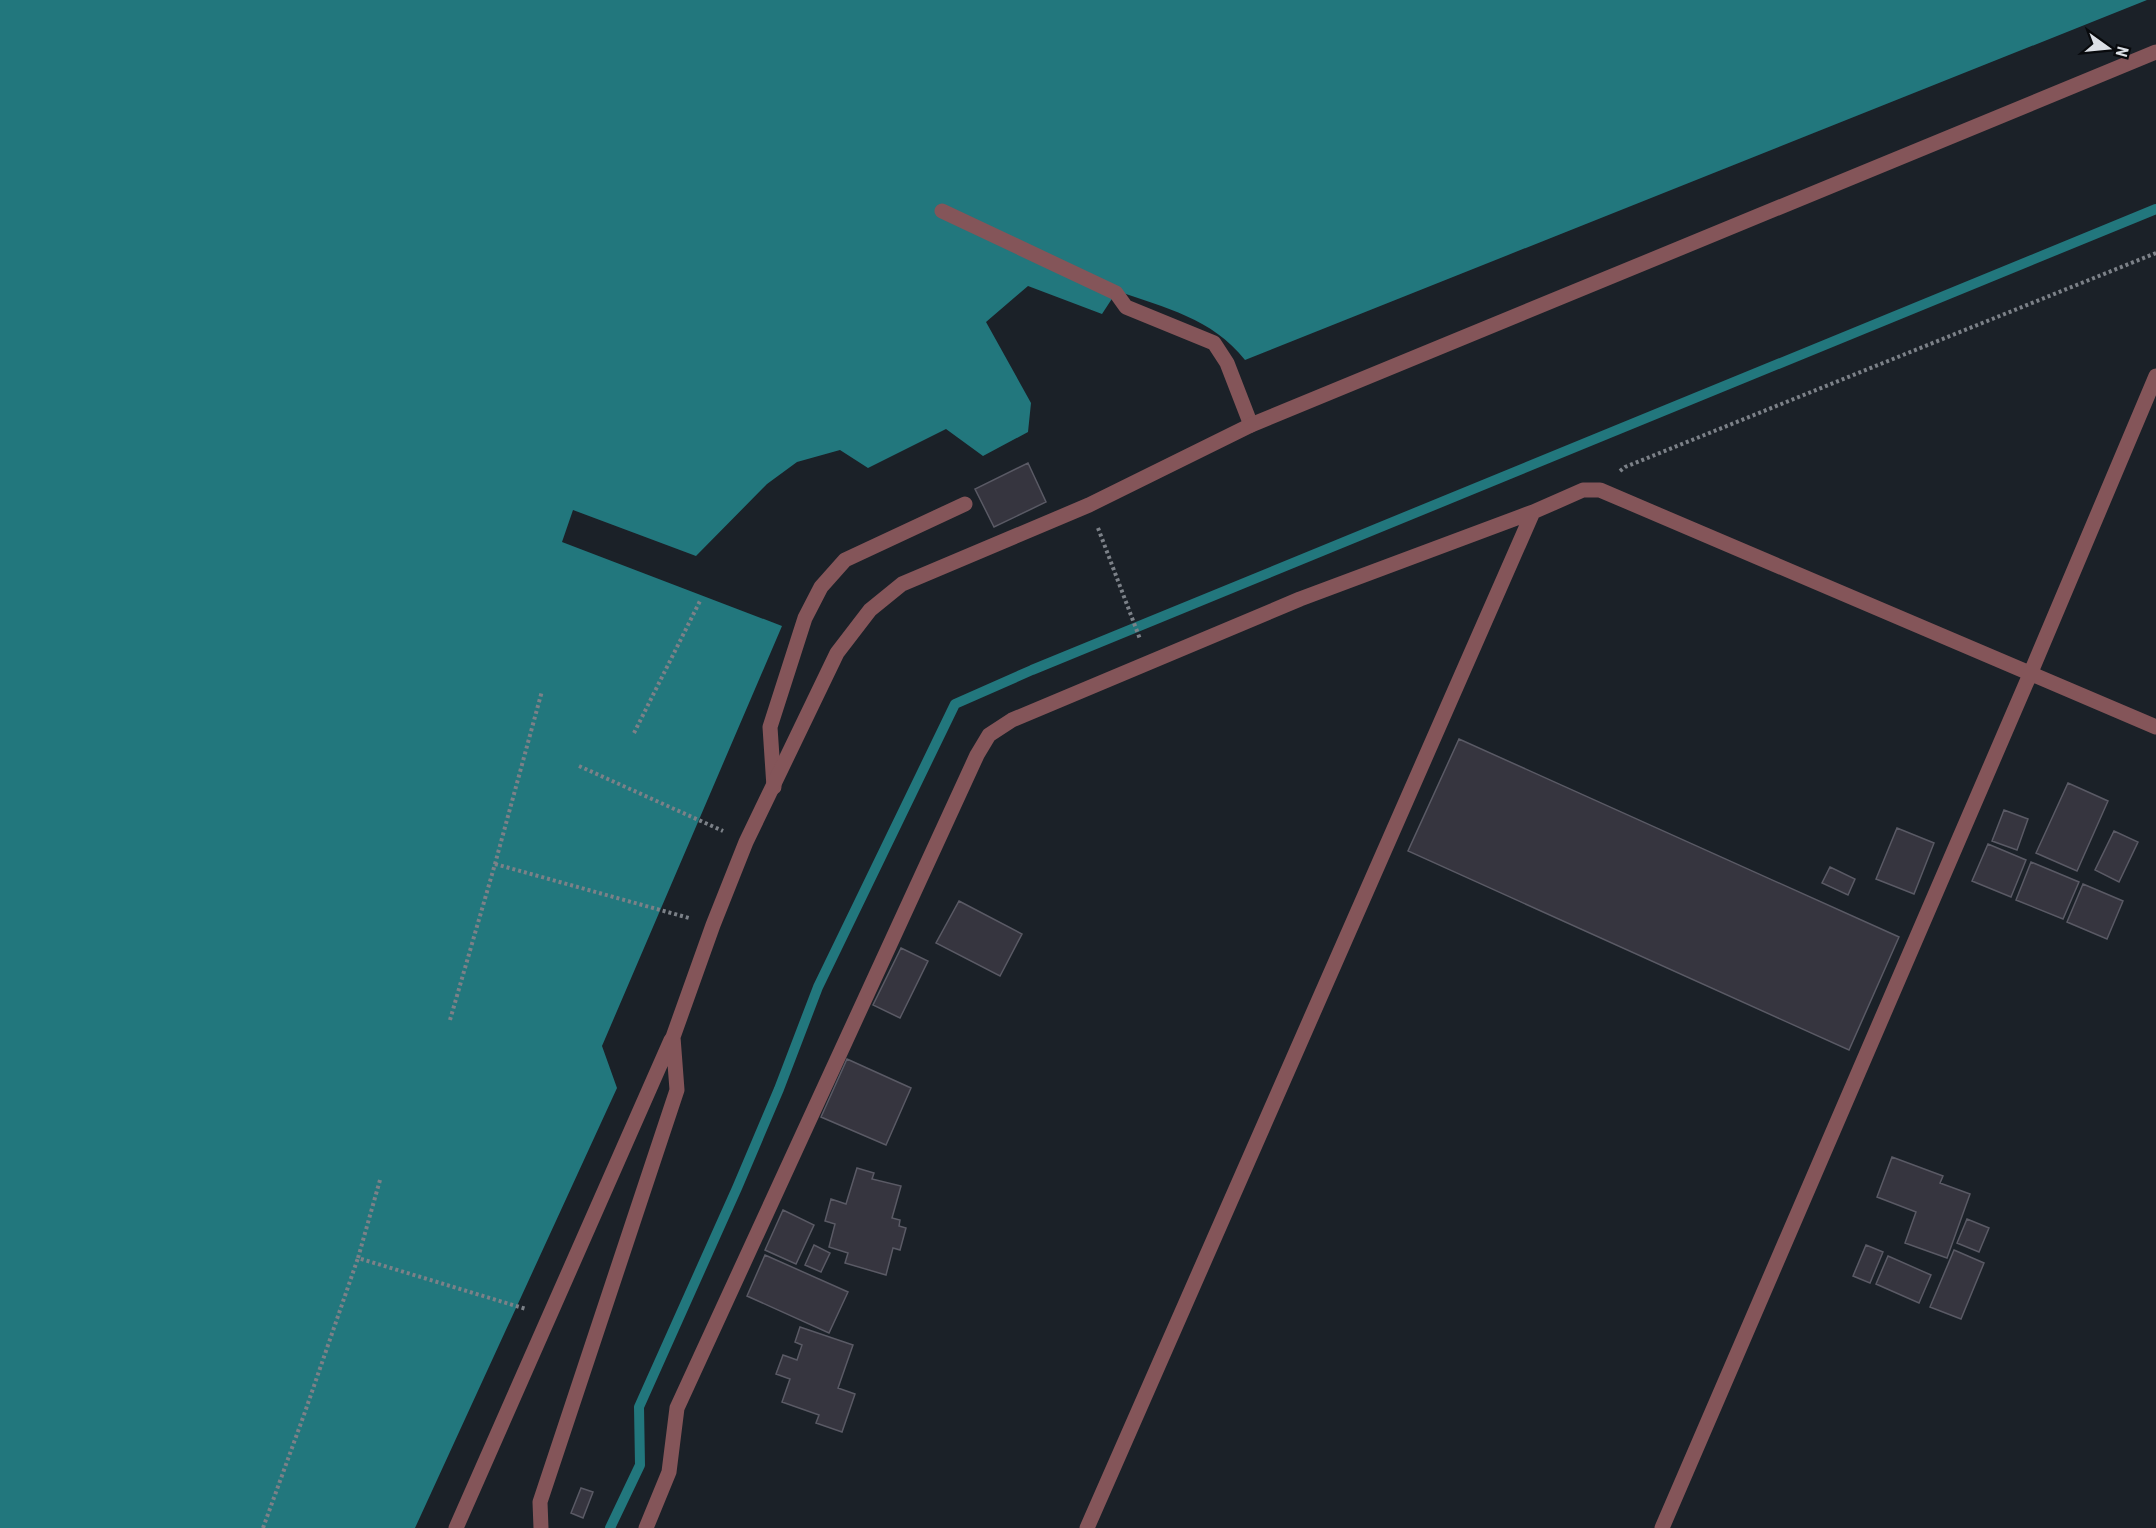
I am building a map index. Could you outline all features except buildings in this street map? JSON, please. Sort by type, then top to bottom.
[{"type":"street","points":[[456,1528],[672,1037],[742,852],[837,653],[870,610],[902,584],[1089,505],[1251,425],[2156,52]]},
{"type":"street","points":[[942,211],[1116,293],[1126,307],[1214,343],[1227,363],[1251,425]]},
{"type":"street","points":[[1662,1528],[2156,376]]},
{"type":"street","points":[[646,1528],[669,1472],[677,1408],[976,755],[989,735],[1012,720],[1300,599],[1533,512],[1583,490],[1600,490],[2156,727]]},
{"type":"street","points":[[774,787],[770,727],[805,618],[821,587],[845,560],[965,504]]},
{"type":"street","points":[[1087,1528],[1533,512]]},
{"type":"street","points":[[541,1528],[540,1502],[677,1090],[672,1037]]},
{"type":"path","points":[[1600,490],[1625,467],[2156,253]]},
{"type":"path","points":[[1089,505],[1143,644]]},
{"type":"path","points":[[634,733],[700,601]]},
{"type":"path","points":[[450,1020],[542,691]]},
{"type":"path","points":[[579,766],[699,821]]},
{"type":"path","points":[[495,864],[661,910]]},
{"type":"path","points":[[262,1528],[358,1258],[380,1179]]},
{"type":"path","points":[[358,1258],[517,1307]]},
{"type":"water","points":[[0,0],[2147,0],[1245,360],[1218,334],[1203,324],[1153,303],[1117,291],[1102,314],[1028,286],[986,322],[1031,403],[1028,432],[983,456],[946,429],[868,468],[840,450],[797,462],[767,484],[696,556],[573,510],[562,542],[782,626],[602,1046],[617,1088],[415,1528],[0,1528]]},
{"type":"waterway","points":[[610,1528],[640,1465],[639,1407],[737,1188],[779,1089],[818,987],[955,704],[1032,670],[2156,209]]}]
